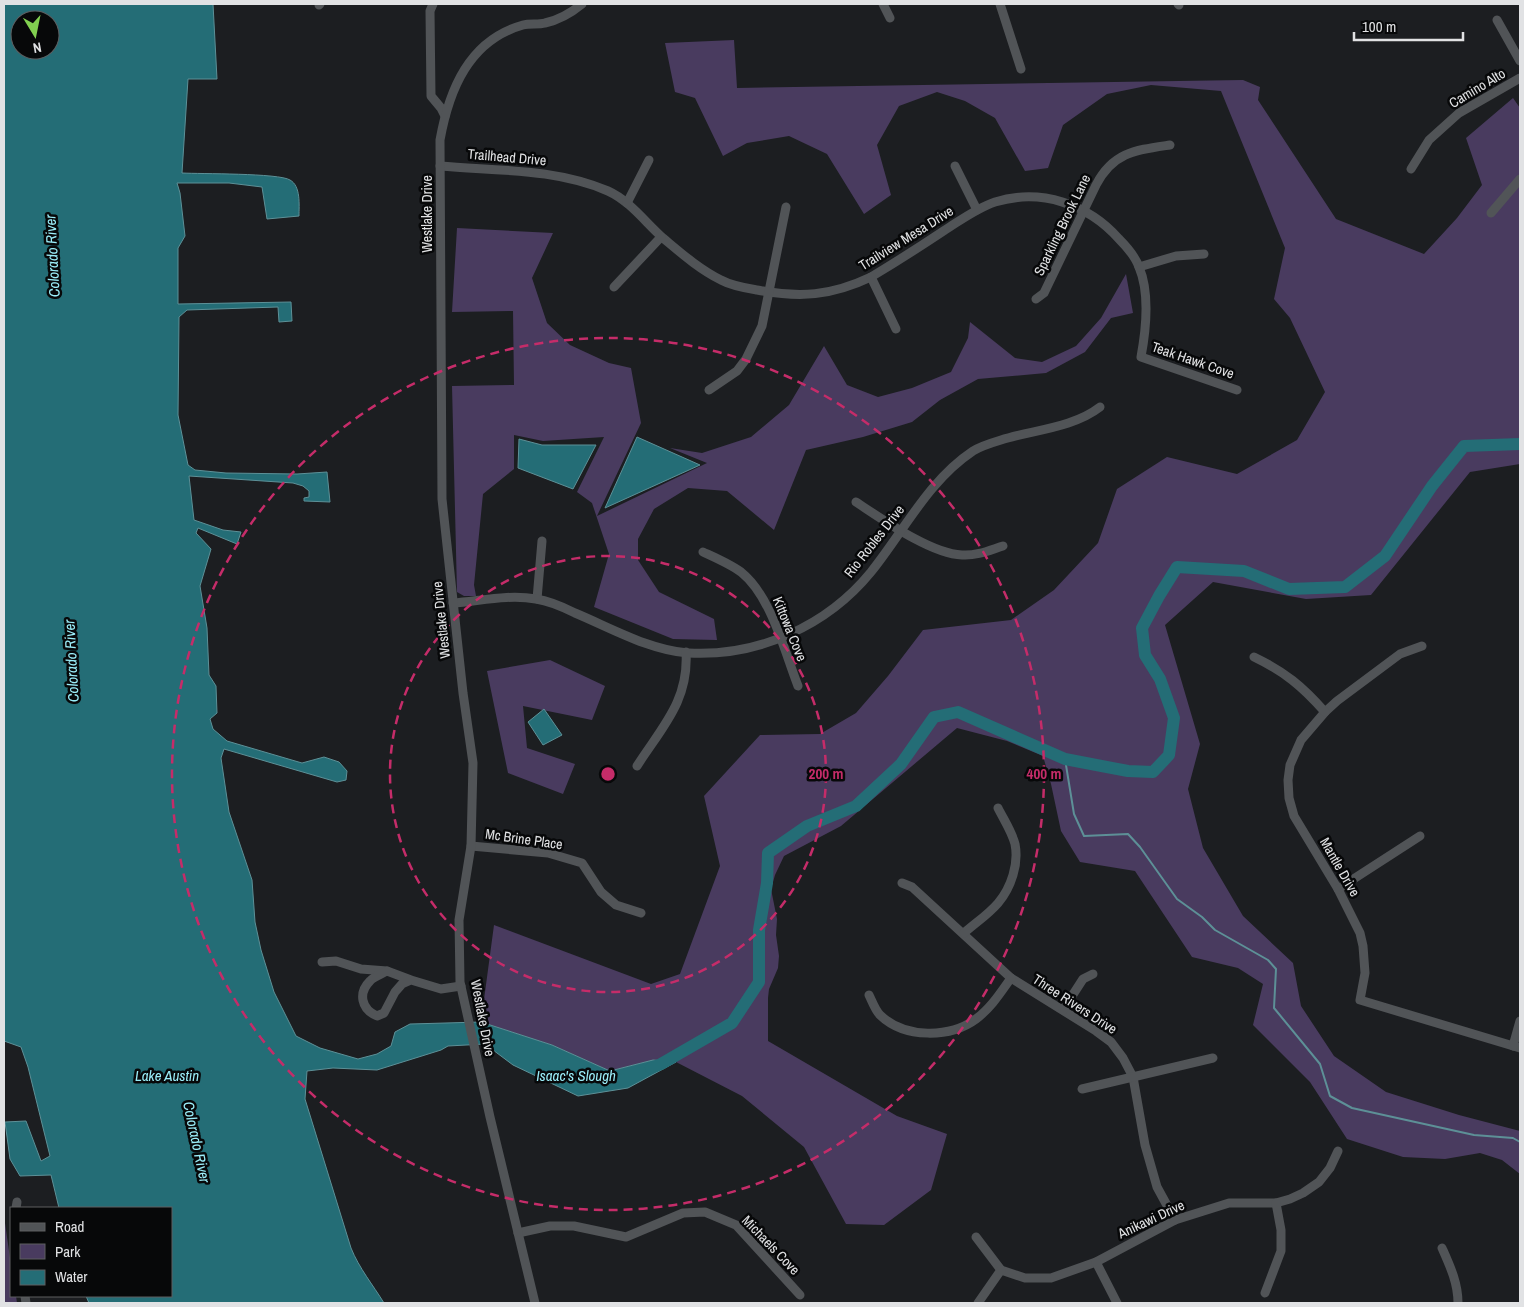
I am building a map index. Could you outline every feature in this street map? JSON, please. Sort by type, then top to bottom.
[{"type":"street","points":[[433,4],[430,11],[431,96],[445,116]]},
{"type":"street","name":"Westlake Drive","points":[[535,1303],[461,986],[460,920],[471,846],[473,763],[463,693],[442,499],[440,140],[445,116],[456,85],[474,55],[484,45],[512,28],[531,23],[544,24],[571,13],[582,4]]},
{"type":"street","points":[[883,4],[890,18]]},
{"type":"street","points":[[1000,4],[1021,69]]},
{"type":"street","points":[[1496,20],[1520,61]]},
{"type":"street","name":"Camino Alto","points":[[1410,168],[1428,140],[1460,113],[1520,78]]},
{"type":"street","name":"Sparkling Brook Lane","points":[[1036,299],[1044,292],[1100,178],[1115,161],[1136,150],[1170,145]]},
{"type":"street","points":[[627,203],[650,160]]},
{"type":"street","name":"Trailhead Drive","points":[[440,166],[548,174],[571,179]]},
{"type":"street","points":[[955,166],[977,210]]},
{"type":"street","name":"Trailview Mesa Drive","points":[[571,179],[610,192],[627,203],[661,236],[694,264],[722,281],[737,286],[796,295],[822,294],[841,290],[871,277],[977,210],[1003,200],[1037,197],[1058,200],[1085,210],[1112,231],[1124,244],[1139,267],[1143,286],[1146,321],[1141,357]]},
{"type":"street","points":[[1491,213],[1520,179]]},
{"type":"street","points":[[709,390],[737,371],[746,359],[762,326],[786,207]]},
{"type":"street","points":[[614,287],[661,236]]},
{"type":"street","points":[[1139,267],[1176,256],[1204,254]]},
{"type":"street","points":[[871,277],[896,329]]},
{"type":"street","name":"Teak Hawk Cove","points":[[1141,357],[1237,390]]},
{"type":"street","name":"Rio Robles Drive","points":[[453,603],[502,599],[537,599],[557,605],[640,640],[686,652],[710,653],[758,646],[780,638],[816,620],[847,597],[870,572],[930,491],[952,466],[975,450],[1009,438],[1068,423],[1094,412],[1100,407]]},
{"type":"street","points":[[856,502],[901,531],[951,554],[972,555],[1003,546]]},
{"type":"street","points":[[537,599],[542,541]]},
{"type":"street","name":"Kittowa Cove","points":[[704,552],[730,565],[750,580],[766,603],[798,686]]},
{"type":"street","name":"Mantle Drive","points":[[1422,646],[1400,654],[1350,690],[1326,712],[1301,740],[1290,765],[1288,780],[1291,807],[1298,824],[1338,889],[1360,933],[1365,973],[1360,1000],[1517,1047]]},
{"type":"street","points":[[637,766],[679,700],[686,677],[686,652]]},
{"type":"street","points":[[1254,657],[1284,672],[1297,682],[1326,712]]},
{"type":"street","points":[[964,933],[998,904],[1008,890],[1015,866],[1016,852],[1014,842],[998,808]]},
{"type":"street","points":[[1338,889],[1420,836]]},
{"type":"street","name":"Mc Brine Place","points":[[471,846],[548,853],[582,863],[601,892],[616,905],[641,913]]},
{"type":"street","name":"Three Rivers Drive","points":[[902,883],[912,886],[1011,978],[1111,1042],[1123,1058],[1133,1077],[1145,1145],[1157,1187],[1175,1220]]},
{"type":"street","points":[[322,962],[336,961],[361,969],[387,971],[440,989],[461,986]]},
{"type":"street","points":[[387,971],[370,980],[362,992],[364,1006],[370,1013],[377,1016],[384,1013],[395,992],[402,984],[411,980]]},
{"type":"street","points":[[1063,1010],[1083,979],[1093,974]]},
{"type":"street","points":[[869,995],[880,1014],[891,1022],[902,1028],[932,1034],[962,1026],[975,1019],[986,1010],[1011,978]]},
{"type":"street","points":[[1517,1047],[1520,1021]]},
{"type":"street","points":[[1082,1089],[1213,1058]]},
{"type":"street","name":"Anikawi Drive","points":[[1001,1270],[1025,1278],[1051,1278],[1096,1262],[1175,1220],[1229,1203],[1276,1203],[1303,1193],[1320,1182],[1330,1168],[1338,1151]]},
{"type":"street","points":[[1265,1293],[1281,1251],[1281,1230],[1276,1203]]},
{"type":"street","name":"Michaels Cove","points":[[518,1233],[550,1226],[574,1226],[626,1237],[683,1213],[705,1212],[736,1225],[800,1295]]},
{"type":"street","points":[[976,1237],[1001,1270],[978,1303]]},
{"type":"street","points":[[1442,1248],[1458,1292],[1458,1303]]},
{"type":"street","points":[[1096,1262],[1117,1303]]},
{"type":"green space","points":[[734,40],[737,88],[1243,80],[1260,87],[1258,100],[1336,219],[1424,254],[1457,218],[1482,185],[1466,138],[1513,98],[1520,108],[1520,464],[1470,472],[1371,595],[1306,599],[1213,582],[1165,625],[1200,744],[1188,789],[1203,848],[1243,916],[1293,963],[1301,1006],[1334,1056],[1386,1092],[1459,1115],[1520,1131],[1520,1174],[1502,1160],[1480,1153],[1445,1159],[1403,1157],[1347,1139],[1310,1082],[1253,1025],[1263,984],[1238,968],[1192,957],[1135,871],[1080,862],[1061,831],[1043,756],[1007,741],[957,728],[841,826],[784,856],[771,889],[777,919],[776,935],[779,956],[778,968],[769,989],[768,1041],[897,1116],[947,1134],[931,1190],[884,1225],[846,1224],[804,1147],[742,1096],[676,1062],[653,1060],[610,1071],[552,1045],[481,1022],[494,925],[651,984],[680,974],[720,866],[704,796],[760,735],[820,734],[856,713],[888,676],[923,630],[1011,620],[1054,590],[1098,543],[1117,489],[1167,457],[1237,474],[1297,440],[1325,392],[1290,318],[1274,299],[1285,248],[1221,91],[1151,85],[1107,94],[1063,125],[1048,168],[1025,171],[995,118],[965,101],[937,92],[899,106],[877,145],[891,195],[864,214],[827,154],[789,136],[747,143],[723,156],[695,98],[675,92],[665,43]]},
{"type":"green space","points":[[457,228],[553,233],[532,278],[547,323],[570,345],[609,363],[631,368],[641,423],[597,516],[707,463],[670,448],[702,453],[751,437],[789,405],[824,346],[847,385],[878,397],[912,388],[951,372],[968,338],[970,322],[1015,358],[1042,362],[1076,346],[1101,318],[1126,274],[1133,313],[1111,318],[1085,352],[1046,373],[978,379],[940,400],[912,422],[863,437],[806,450],[774,530],[727,491],[688,488],[654,509],[638,539],[638,560],[659,592],[714,619],[717,640],[673,639],[594,607],[609,554],[592,503],[577,492],[604,437],[543,441],[514,435],[514,469],[483,494],[474,585],[476,596],[464,596],[457,592],[452,386],[514,385],[513,311],[452,312]]},
{"type":"green space","points":[[550,660],[605,686],[592,720],[523,706],[527,748],[575,764],[563,794],[508,773],[487,671]]},
{"type":"green space","points":[[4,1216],[10,1258],[10,1297],[16,1297],[17,1303],[4,1303]]},
{"type":"water","name":"Lake Austin","points":[[4,4],[213,4],[217,79],[188,79],[182,173],[256,175],[290,180],[298,191],[299,216],[267,219],[262,187],[229,183],[177,183],[185,236],[178,248],[178,304],[291,302],[292,321],[279,322],[278,307],[187,310],[179,317],[178,415],[188,465],[195,470],[226,473],[297,474],[327,472],[330,502],[304,501],[304,498],[309,497],[309,491],[303,486],[293,483],[189,476],[194,520],[223,530],[241,532],[237,544],[198,528],[196,533],[211,549],[200,586],[207,628],[209,675],[216,686],[217,713],[210,719],[213,729],[227,741],[302,763],[324,757],[339,762],[347,771],[346,780],[337,782],[224,749],[221,758],[229,812],[252,880],[255,922],[261,950],[274,992],[296,1036],[320,1048],[358,1059],[377,1054],[391,1046],[395,1032],[410,1024],[481,1022],[552,1045],[610,1071],[653,1060],[676,1062],[628,1088],[578,1096],[513,1065],[485,1044],[448,1046],[441,1050],[377,1070],[333,1068],[307,1071],[305,1099],[351,1248],[384,1303],[89,1303],[86,1297],[172,1297],[172,1207],[59,1207],[51,1175],[20,1176],[10,1159],[5,1122],[26,1121],[41,1161],[50,1156],[28,1067],[21,1047],[4,1041]]},
{"type":"water","points":[[637,437],[700,465],[605,508]]},
{"type":"water","points":[[519,439],[542,445],[596,445],[573,489],[518,468]]},
{"type":"water","points":[[544,709],[562,735],[543,745],[528,722]]},
{"type":"waterway","points":[[651,1068],[732,1023],[759,982],[759,930],[767,883],[768,853],[807,826],[856,806],[901,764],[934,717],[958,712],[1065,759],[1128,771],[1153,772],[1169,755],[1174,718],[1160,679],[1145,655],[1142,628],[1177,567],[1244,571],[1289,589],[1345,587],[1385,556],[1432,486],[1464,446],[1520,444]]},
{"type":"waterway","points":[[1065,759],[1074,814],[1084,836],[1128,834],[1140,847],[1177,899],[1202,917],[1215,930],[1268,960],[1276,969],[1274,1008],[1320,1064],[1330,1096],[1352,1108],[1474,1135],[1513,1138],[1520,1142]]},
{"type":"water label","name":"Colorado River","points":[[52,256]]},
{"type":"water label","name":"Colorado River","points":[[71,661]]},
{"type":"water label","name":"Isaac's Slough","points":[[576,1075]]},
{"type":"water label","name":"Colorado River","points":[[197,1142]]}]
